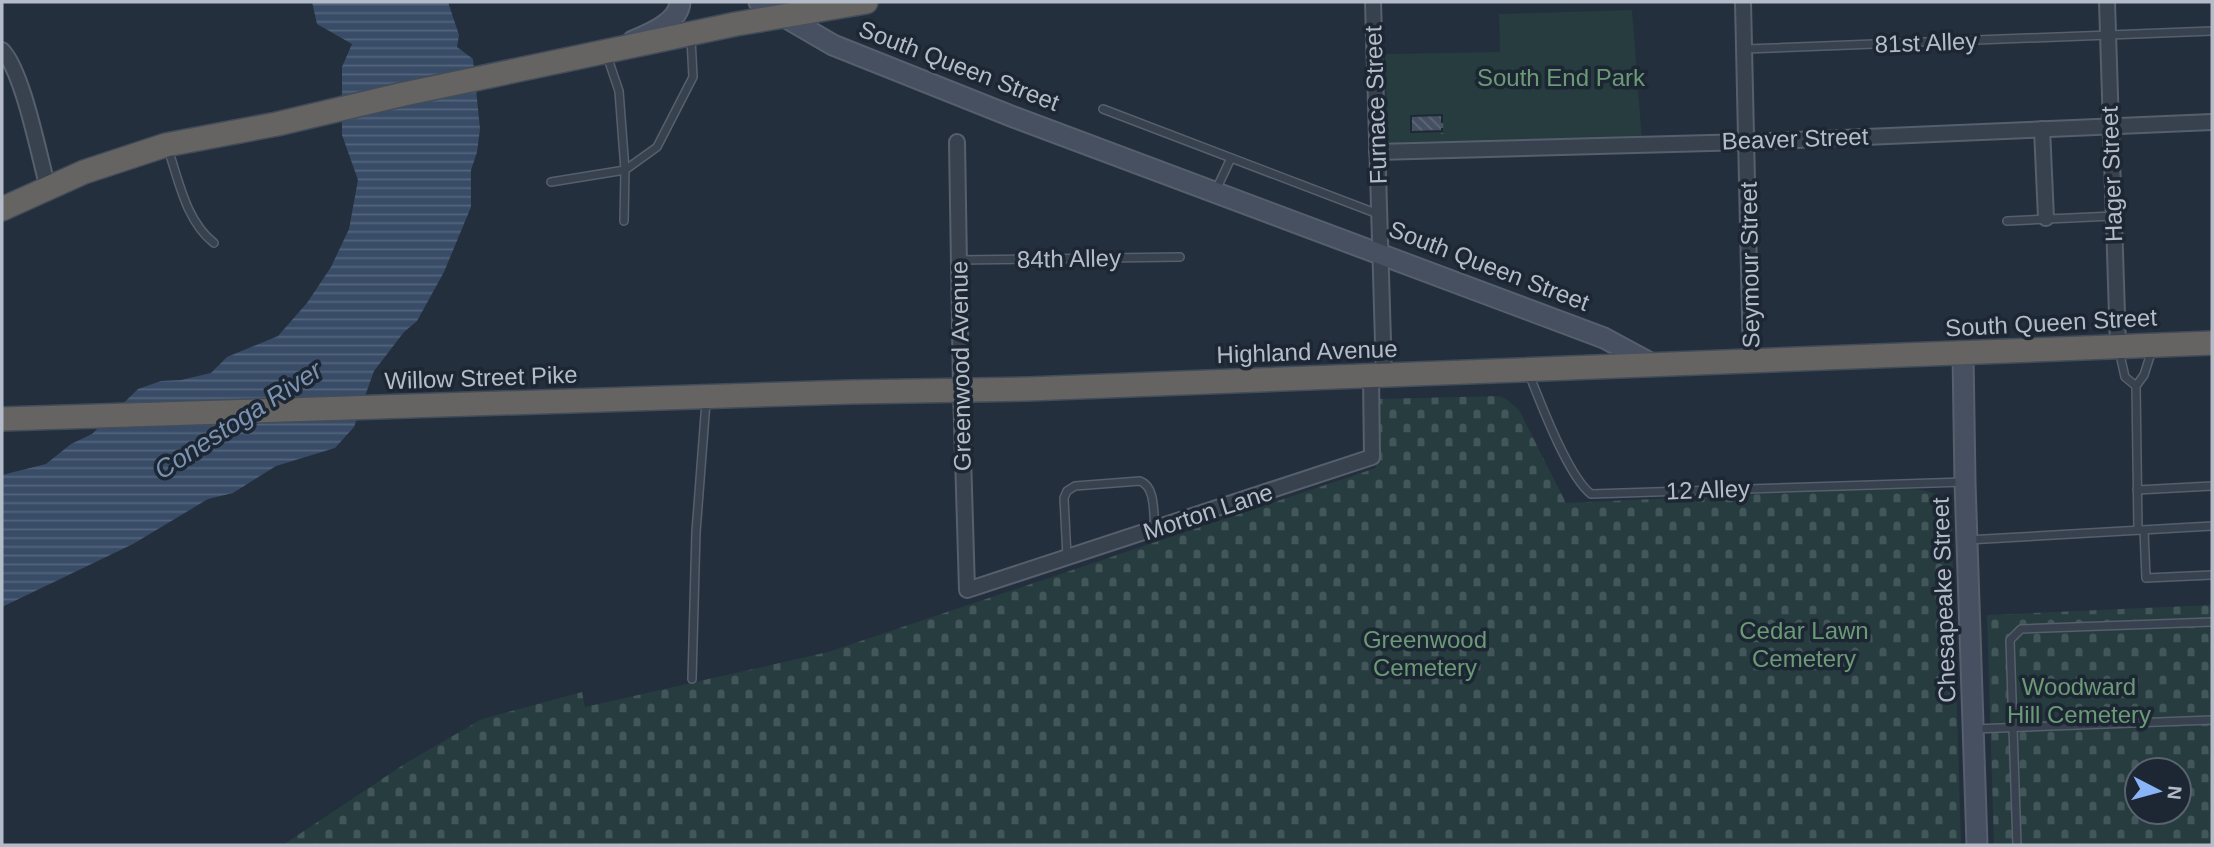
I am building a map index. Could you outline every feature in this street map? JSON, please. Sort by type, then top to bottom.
[{"type":"highway","points":[[2,209],[84,172],[166,145],[277,124],[404,94],[606,53],[786,9],[866,2]]},
{"type":"highway","name":"South Queen Street","points":[[1654,365],[2212,342]]},
{"type":"highway","name":"Highland Avenue","points":[[961,389],[1028,389],[1654,365]]},
{"type":"highway","name":"Willow Street Pike","points":[[2,419],[961,389]]},
{"type":"main road","points":[[606,53],[673,19],[680,9],[680,2]]},
{"type":"main road","name":"South Queen Street","points":[[759,2],[786,9],[833,45],[1011,116],[1604,338],[1654,365]]},
{"type":"main road","name":"Chesapeake Street","points":[[1963,354],[1977,845]]},
{"type":"street","name":"Furnace Street","points":[[1373,2],[1380,254],[1377,376]]},
{"type":"street","name":"Seymour Street","points":[[1742,2],[1751,361]]},
{"type":"street","name":"Hager Street","points":[[2107,2],[2118,346]]},
{"type":"street","points":[[2,50],[19,79],[48,188]]},
{"type":"street","name":"Beaver Street","points":[[1377,152],[1747,142],[2212,122]]},
{"type":"street","points":[[2042,129],[2046,218]]},
{"type":"street","name":"Greenwood Avenue","points":[[957,142],[967,590]]},
{"type":"street","name":"Morton Lane","points":[[967,590],[1372,457],[1377,376]]},
{"type":"lane","name":"81st Alley","points":[[1745,50],[2212,31]]},
{"type":"lane","points":[[551,182],[625,170],[657,147],[680,107],[693,77],[691,34]]},
{"type":"lane","points":[[606,53],[618,91],[625,170],[624,221]]},
{"type":"lane","points":[[1104,109],[1379,215]]},
{"type":"lane","points":[[166,145],[187,206],[201,233],[214,243]]},
{"type":"lane","points":[[1215,192],[1231,158]]},
{"type":"lane","points":[[2007,220],[2113,216]]},
{"type":"lane","name":"84th Alley","points":[[958,260],[1180,257]]},
{"type":"lane","points":[[2154,345],[2144,375],[2136,386],[2137,490],[2146,578],[2212,575]]},
{"type":"lane","points":[[2118,346],[2124,377],[2136,386]]},
{"type":"lane","name":"12 Alley","points":[[1528,370],[1548,420],[1581,486],[1591,494],[1965,482]]},
{"type":"lane","points":[[692,679],[696,518],[706,398]]},
{"type":"lane","points":[[1067,557],[1064,498],[1067,491],[1075,486],[1140,481],[1145,483],[1150,488],[1155,530]]},
{"type":"lane","points":[[2137,490],[2212,486]]},
{"type":"lane","points":[[1967,540],[2212,526]]},
{"type":"lane","points":[[2017,845],[2010,640],[2021,629],[2212,622]]},
{"type":"lane","points":[[1973,729],[2212,720]]},
{"type":"path","points":[[1442,123],[1442,141]]},
{"type":"green space","name":"South End Park","points":[[1632,10],[1642,140],[1388,147],[1385,54],[1500,52],[1499,14]]},
{"type":"green space","name":"Greenwood Cemetery","points":[[1499,396],[1519,410],[1566,503],[1897,488],[1928,491],[1947,503],[1951,510],[1961,845],[283,845],[406,763],[482,719],[582,692],[585,707],[828,652],[1376,468],[1378,399]]},
{"type":"green space","name":"Woodward Hill Cemetery","points":[[2212,605],[2212,845],[1994,845],[1987,615]]},
{"type":"water","name":"Conestoga River","points":[[312,2],[448,2],[459,35],[457,47],[473,59],[480,129],[471,170],[471,207],[444,272],[417,321],[404,332],[374,371],[354,427],[335,448],[276,466],[233,493],[208,499],[133,544],[2,607],[2,475],[46,464],[71,444],[92,434],[138,389],[161,381],[181,380],[211,373],[227,357],[278,336],[307,303],[331,267],[349,229],[358,180],[342,135],[342,67],[352,44],[317,24]]},
{"type":"building","points":[[1442,115],[1442,131],[1411,132],[1411,116]]},
{"type":"park label","name":"Cedar Lawn Cemetery","points":[[1804,645]]}]
